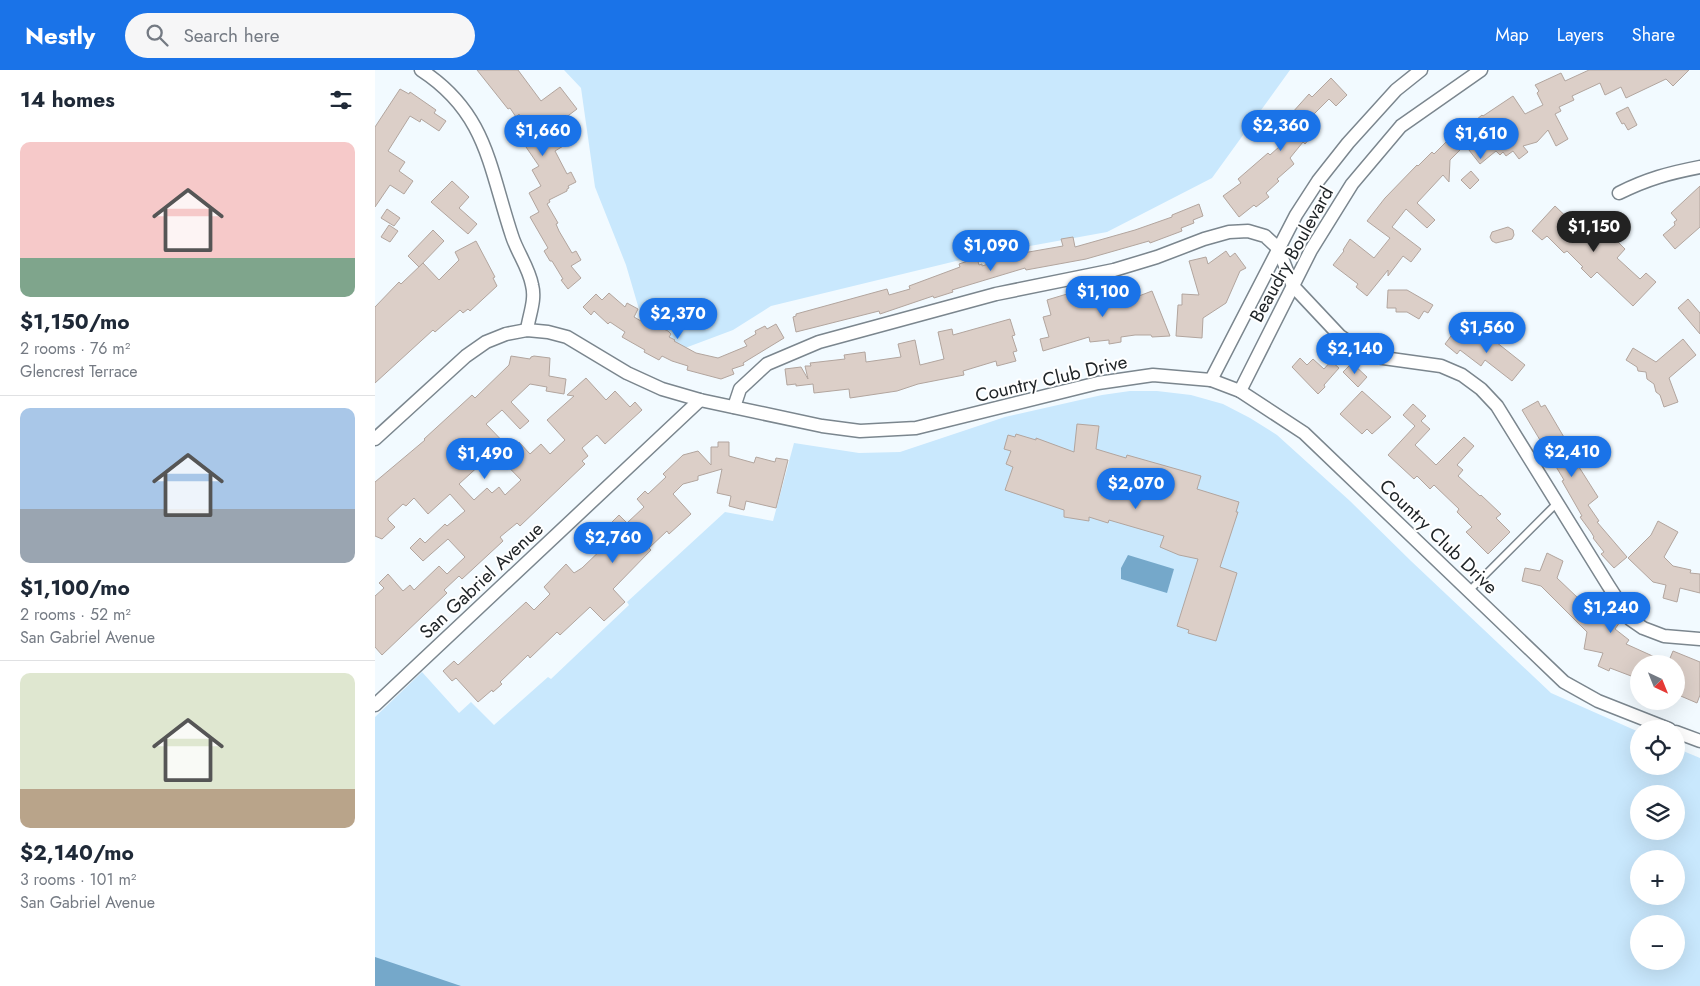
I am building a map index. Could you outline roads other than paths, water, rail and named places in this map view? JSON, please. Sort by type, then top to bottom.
[{"type":"street","points":[[421,70],[438,81],[459,102],[473,121],[489,157],[512,238],[533,284],[533,302],[527,330]]},
{"type":"street","name":"Beaudry Boulevard","points":[[1211,380],[1296,215],[1318,181],[1348,143],[1396,90],[1421,70]]},
{"type":"street","name":"Beaudry Boulevard","points":[[1239,391],[1311,250],[1351,184],[1401,126],[1481,70]]},
{"type":"street","points":[[1619,193],[1643,181],[1669,173],[1700,167]]},
{"type":"street","points":[[734,407],[740,390],[767,364],[819,342],[996,294],[1114,270],[1157,257],[1203,239],[1229,232],[1248,231],[1265,236],[1279,248],[1293,286],[1340,336],[1369,356],[1441,366],[1463,376],[1481,388],[1497,406],[1630,618],[1643,628],[1664,636],[1700,639]]},
{"type":"street","name":"Country Club Drive","points":[[375,439],[473,351],[486,342],[506,334],[527,330],[548,332],[567,337],[627,373],[662,389],[700,400],[822,426],[860,431],[916,428],[1098,383],[1153,375],[1211,380],[1239,391],[1304,434],[1564,682],[1598,701],[1646,720]]},
{"type":"street","name":"San Gabriel Avenue","points":[[375,705],[700,400]]},
{"type":"street","points":[[1685,735],[1700,741]]},
{"type":"lane","points":[[1469,591],[1557,503]]}]
